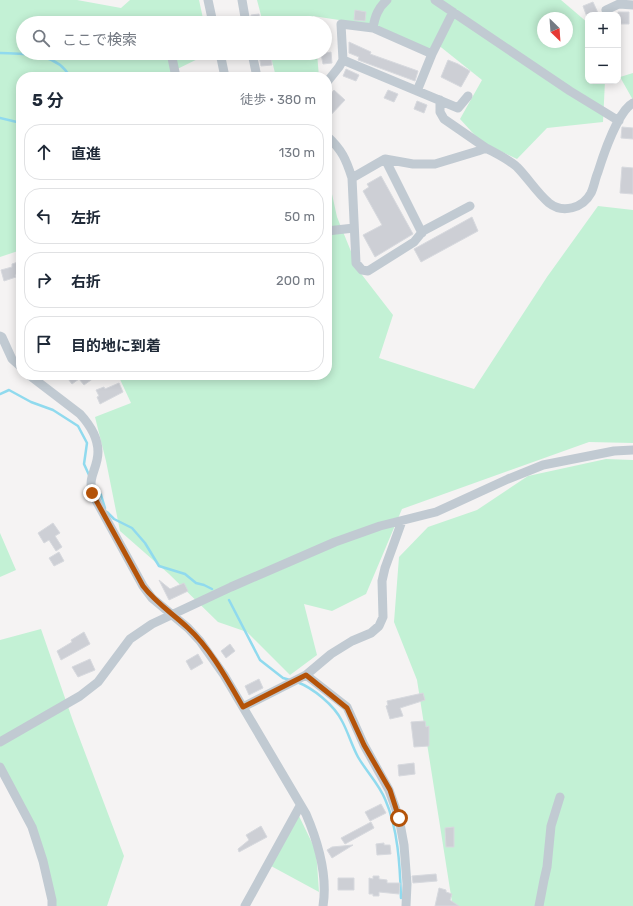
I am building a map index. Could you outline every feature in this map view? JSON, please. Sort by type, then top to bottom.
[{"type":"street","points":[[208,0],[209,16]]},
{"type":"street","points":[[242,0],[245,16]]},
{"type":"street","points":[[373,28],[380,6],[387,0]]},
{"type":"street","points":[[435,0],[619,121]]},
{"type":"street","points":[[607,12],[606,10],[619,4],[633,5]]},
{"type":"street","points":[[417,91],[432,54],[453,12]]},
{"type":"street","points":[[332,76],[343,60],[342,24],[373,28],[432,54]]},
{"type":"street","points":[[172,60],[175,72]]},
{"type":"street","points":[[221,60],[224,72]]},
{"type":"street","points":[[253,60],[256,72]]},
{"type":"street","points":[[343,60],[458,108],[468,96]]},
{"type":"street","points":[[440,100],[440,112],[444,119],[486,148],[516,166],[550,203],[563,208],[575,207],[582,203],[590,193],[604,155],[619,121],[629,105],[633,103]]},
{"type":"street","points":[[332,141],[346,159],[352,178],[356,263],[362,270],[368,271],[414,242],[422,233],[470,206]]},
{"type":"street","points":[[352,178],[385,159],[413,164],[435,164],[486,148]]},
{"type":"street","points":[[385,159],[422,233]]},
{"type":"street","points":[[332,230],[354,228]]},
{"type":"street","points":[[0,336],[2,337],[12,360],[16,363]]},
{"type":"street","points":[[36,380],[80,414],[87,422],[97,441],[98,458],[90,483],[92,493],[143,586],[152,598],[188,628],[200,641],[224,674],[306,814],[315,836],[323,867],[325,897],[323,906]]},
{"type":"street","points":[[0,742],[80,696],[98,682],[130,639],[152,624],[238,584],[335,542],[380,526],[436,512],[508,479],[543,465],[614,450],[633,450]]},
{"type":"street","points":[[243,707],[306,675],[331,654],[352,641],[370,633],[379,626],[383,617],[382,581],[385,568],[402,521]]},
{"type":"street","points":[[306,675],[347,708],[364,745],[390,790],[399,818],[404,845],[408,884],[406,906]]},
{"type":"street","points":[[0,767],[32,827],[43,860],[52,906]]},
{"type":"street","points":[[539,906],[547,867],[551,826],[560,797]]},
{"type":"street","points":[[245,906],[300,806]]},
{"type":"green space","points":[[0,0],[77,0],[121,8],[130,0],[199,0],[202,16],[16,16],[16,60],[196,60],[171,72],[16,72],[16,252],[0,257]]},
{"type":"green space","points":[[257,0],[561,0],[585,20],[585,84],[605,84],[603,122],[547,128],[517,159],[481,142],[460,119],[482,80],[437,44],[431,50],[378,26],[332,19],[332,16],[261,16]]},
{"type":"green space","points":[[272,60],[318,60],[319,72],[275,72]]},
{"type":"green space","points":[[633,73],[633,100],[621,79],[621,77]]},
{"type":"green space","points":[[332,194],[337,217],[359,271],[393,315],[379,358],[474,389],[547,277],[598,206],[633,210],[633,443],[589,442],[402,509],[366,594],[332,611],[304,604],[317,655],[290,675],[247,632],[218,622],[169,574],[120,531],[106,461],[95,417],[131,403],[120,380],[332,380]]},
{"type":"green space","points":[[606,459],[633,460],[633,906],[451,906],[452,902],[417,680],[394,622],[399,557],[428,527],[477,510],[528,476]]},
{"type":"green space","points":[[0,533],[16,570],[0,577]]},
{"type":"green space","points":[[41,629],[73,721],[124,856],[107,906],[51,906],[49,879],[27,823],[0,769],[0,640]]},
{"type":"green space","points":[[299,816],[315,849],[319,892],[271,866]]},
{"type":"building","points":[[593,2],[598,12],[585,12],[583,6]]},
{"type":"building","points":[[355,10],[366,12],[365,21],[354,20]]},
{"type":"building","points":[[621,12],[629,12],[629,24],[621,24]]},
{"type":"building","points":[[259,14],[259,16],[251,16]]},
{"type":"building","points":[[349,42],[371,52],[370,54],[418,71],[415,81],[358,60],[359,57],[349,53]]},
{"type":"building","points":[[260,60],[272,60],[272,65],[261,66]]},
{"type":"building","points":[[322,60],[332,60],[332,63],[323,64]]},
{"type":"building","points":[[448,60],[470,71],[461,87],[441,77]]},
{"type":"building","points":[[346,69],[359,75],[356,81],[343,76]]},
{"type":"building","points":[[334,90],[345,100],[332,114],[332,92]]},
{"type":"building","points":[[388,90],[398,94],[394,102],[384,98]]},
{"type":"building","points":[[417,101],[427,105],[424,113],[414,109]]},
{"type":"building","points":[[622,127],[633,128],[633,139],[621,138]]},
{"type":"building","points":[[622,167],[633,168],[633,194],[620,193]]},
{"type":"building","points":[[381,176],[413,234],[375,257],[363,235],[382,225],[363,191],[369,187],[367,184]]},
{"type":"building","points":[[472,217],[478,231],[421,262],[414,249]]},
{"type":"building","points":[[16,263],[16,277],[4,281],[1,270],[12,267],[12,264]]},
{"type":"building","points":[[69,380],[78,380],[72,384]]},
{"type":"building","points":[[80,380],[91,380],[84,385]]},
{"type":"building","points":[[119,383],[123,392],[100,404],[97,397],[99,396],[96,390],[104,387],[105,389]]},
{"type":"building","points":[[53,523],[60,533],[55,536],[62,547],[56,551],[49,540],[44,543],[38,533]]},
{"type":"building","points":[[59,552],[64,561],[54,566],[49,558]]},
{"type":"building","points":[[159,580],[170,589],[184,583],[188,591],[169,600]]},
{"type":"building","points":[[84,632],[90,644],[61,660],[57,651],[72,642],[71,640]]},
{"type":"building","points":[[230,644],[235,651],[226,658],[221,651]]},
{"type":"building","points":[[198,654],[203,663],[191,670],[186,661]]},
{"type":"building","points":[[90,659],[95,670],[78,677],[72,667]]},
{"type":"building","points":[[259,679],[263,688],[249,695],[245,686]]},
{"type":"building","points":[[423,693],[425,700],[400,708],[403,716],[390,719],[386,706],[388,705],[387,701]]},
{"type":"building","points":[[425,721],[426,727],[429,726],[429,746],[414,747],[411,722]]},
{"type":"building","points":[[414,763],[415,774],[399,776],[398,765]]},
{"type":"building","points":[[381,804],[386,813],[370,821],[365,812]]},
{"type":"building","points":[[371,822],[374,828],[345,844],[341,838]]},
{"type":"building","points":[[261,826],[267,837],[239,852],[238,849],[249,840],[246,835]]},
{"type":"building","points":[[454,827],[454,847],[446,847],[445,828]]},
{"type":"building","points":[[384,843],[384,845],[390,845],[391,854],[377,855],[376,844]]},
{"type":"building","points":[[353,845],[332,858],[327,850],[332,847]]},
{"type":"building","points":[[436,874],[437,881],[413,883],[412,876]]},
{"type":"building","points":[[373,876],[379,876],[379,879],[387,880],[387,883],[400,883],[399,894],[379,892],[379,896],[373,896],[373,894],[369,894],[369,878],[373,879]]},
{"type":"building","points":[[338,878],[354,878],[354,890],[338,890]]},
{"type":"building","points":[[439,888],[452,894],[450,900],[459,906],[435,906]]},
{"type":"waterway","points":[[0,53],[16,54]]},
{"type":"waterway","points":[[51,60],[57,63],[66,72]]},
{"type":"waterway","points":[[0,118],[16,122]]},
{"type":"waterway","points":[[0,394],[9,390],[31,402],[53,410],[78,426],[87,443],[84,464],[89,475]]},
{"type":"waterway","points":[[94,485],[101,495],[105,508]]},
{"type":"waterway","points":[[107,512],[114,519],[132,528],[145,543],[159,566],[185,574],[196,583],[212,589]]},
{"type":"waterway","points":[[229,600],[260,660],[283,678],[290,680]]},
{"type":"waterway","points":[[297,682],[310,688],[334,709],[344,725],[358,757],[382,793],[389,810],[396,835],[401,898]]},
{"type":"route","points":[[92,493],[143,586],[152,598],[188,628],[200,641],[224,674],[243,707],[306,675],[347,708],[364,745],[390,790],[399,818]]}]
